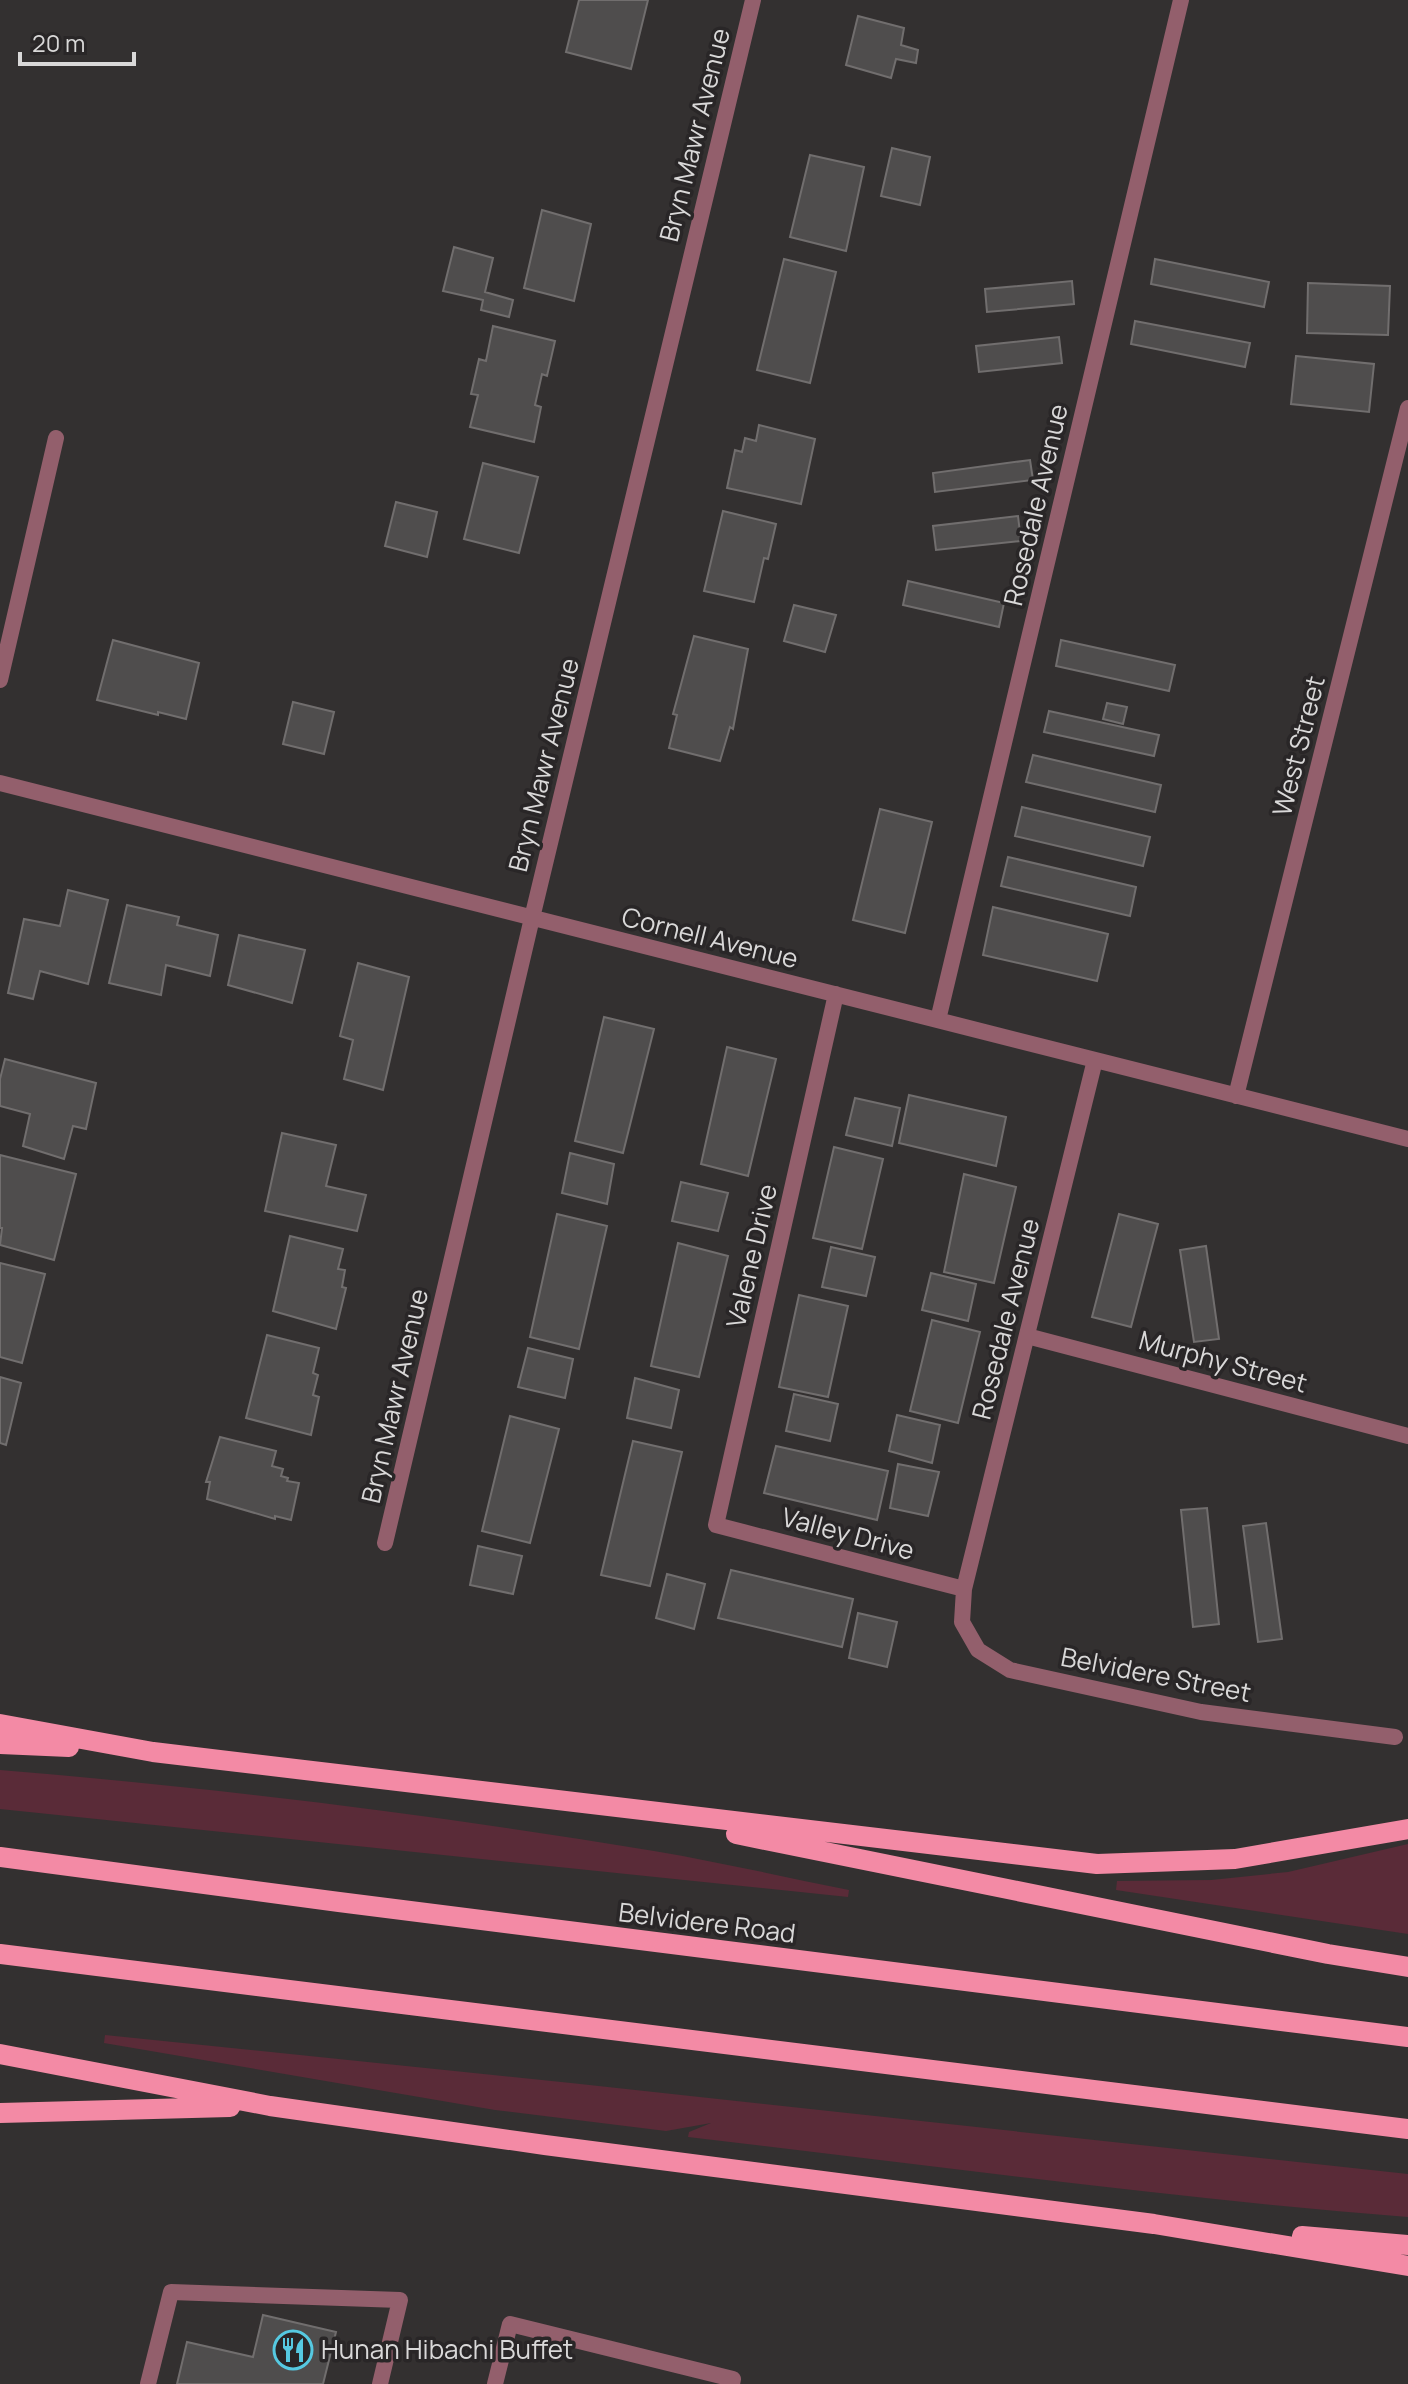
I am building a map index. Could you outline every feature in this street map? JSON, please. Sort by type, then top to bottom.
[{"type":"main road","points":[[0,1724],[153,1752],[1097,1864],[1235,1859],[1408,1829]]},
{"type":"main road","points":[[0,1744],[153,1752]]},
{"type":"main road","points":[[603,1807],[1328,1954],[1408,1967]]},
{"type":"main road","name":"Belvidere Road","points":[[0,1857],[1408,2037]]},
{"type":"main road","points":[[0,1954],[1408,2129]]},
{"type":"main road","points":[[0,2054],[270,2106],[1154,2224],[1408,2266]]},
{"type":"main road","points":[[0,2113],[270,2106]]},
{"type":"main road","points":[[1154,2224],[1408,2245]]},
{"type":"street","name":"Bryn Mawr Avenue","points":[[385,1543],[753,0]]},
{"type":"street","name":"Rosedale Avenue","points":[[938,1020],[1181,0]]},
{"type":"street","name":"West Street","points":[[1236,1096],[1408,408]]},
{"type":"street","points":[[0,680],[56,438]]},
{"type":"street","name":"Cornell Avenue","points":[[0,783],[1408,1139]]},
{"type":"street","name":"Valene Drive","points":[[719,1526],[716,1525],[836,994]]},
{"type":"street","name":"Rosedale Avenue","points":[[964,1589],[1095,1060]]},
{"type":"street","name":"Murphy Street","points":[[1027,1336],[1408,1436]]},
{"type":"street","name":"Valley Drive","points":[[719,1526],[964,1589]]},
{"type":"street","name":"Belvidere Street","points":[[964,1589],[962,1622],[978,1650],[1010,1670],[1201,1712],[1395,1737]]},
{"type":"street","points":[[148,2384],[171,2292],[400,2300],[380,2384]]},
{"type":"street","points":[[495,2384],[510,2324],[733,2379],[732,2384]]},
{"type":"shaded area","points":[[0,1770],[246,1794],[491,1826],[727,1865],[849,1890],[848,1897],[0,1809]]},
{"type":"shaded area","points":[[1408,1844],[1408,1934],[1116,1890],[1117,1881],[1211,1880],[1288,1872]]},
{"type":"shaded area","points":[[105,2035],[1408,2174],[1408,2217],[1138,2191],[688,2137],[689,2132],[711,2123],[666,2131],[495,2110],[104,2043]]},
{"type":"building","points":[[579,0],[648,0],[631,69],[566,52]]},
{"type":"building","points":[[858,16],[904,28],[901,45],[918,50],[916,63],[896,59],[891,78],[846,65]]},
{"type":"building","points":[[892,148],[930,157],[920,205],[881,196]]},
{"type":"building","points":[[810,155],[864,167],[846,251],[790,237]]},
{"type":"building","points":[[542,210],[591,224],[574,301],[524,288]]},
{"type":"building","points":[[454,247],[493,258],[485,292],[513,300],[509,317],[481,310],[483,300],[443,291]]},
{"type":"building","points":[[784,259],[836,272],[810,383],[757,370]]},
{"type":"building","points":[[1155,259],[1269,282],[1264,307],[1151,284]]},
{"type":"building","points":[[1072,281],[1074,304],[987,312],[985,289]]},
{"type":"building","points":[[1308,283],[1390,286],[1388,335],[1307,333]]},
{"type":"building","points":[[1135,321],[1250,343],[1245,367],[1131,344]]},
{"type":"building","points":[[493,326],[555,341],[547,376],[542,374],[535,405],[541,407],[534,442],[470,427],[478,395],[471,394],[479,359],[486,361]]},
{"type":"building","points":[[1059,337],[1062,363],[979,372],[976,346]]},
{"type":"building","points":[[1296,356],[1374,364],[1369,412],[1291,404]]},
{"type":"building","points":[[759,425],[815,439],[801,504],[727,488],[735,450],[742,452],[745,438],[756,441]]},
{"type":"building","points":[[1030,460],[1033,480],[935,492],[933,473]]},
{"type":"building","points":[[483,463],[538,477],[519,553],[464,539]]},
{"type":"building","points":[[396,502],[437,512],[427,557],[385,546]]},
{"type":"building","points":[[723,511],[776,524],[754,602],[704,591]]},
{"type":"building","points":[[1018,516],[1021,541],[936,550],[933,526]]},
{"type":"building","points":[[908,581],[1004,603],[999,627],[903,605]]},
{"type":"building","points":[[794,605],[836,615],[825,652],[784,641]]},
{"type":"building","points":[[694,636],[748,649],[733,729],[730,727],[720,761],[669,748],[677,715],[673,714]]},
{"type":"building","points":[[113,640],[199,663],[186,719],[97,700]]},
{"type":"building","points":[[1061,640],[1175,665],[1169,691],[1056,666]]},
{"type":"building","points":[[293,702],[334,712],[324,754],[283,744]]},
{"type":"building","points":[[1107,703],[1127,707],[1123,724],[1103,719]]},
{"type":"building","points":[[1049,711],[1159,735],[1154,756],[1044,732]]},
{"type":"building","points":[[1033,755],[1161,785],[1155,812],[1026,782]]},
{"type":"building","points":[[1022,807],[1150,837],[1143,866],[1015,836]]},
{"type":"building","points":[[880,809],[932,822],[905,933],[853,920]]},
{"type":"building","points":[[1008,857],[1136,887],[1130,916],[1001,886]]},
{"type":"building","points":[[68,890],[108,900],[88,984],[40,971],[33,999],[8,993],[24,919],[60,926]]},
{"type":"building","points":[[127,905],[179,917],[177,925],[218,935],[210,976],[166,965],[161,995],[109,983]]},
{"type":"building","points":[[993,907],[1108,934],[1097,981],[983,955]]},
{"type":"building","points":[[239,935],[305,950],[292,1003],[228,985]]},
{"type":"building","points":[[358,963],[409,977],[383,1090],[344,1079],[353,1040],[340,1036]]},
{"type":"building","points":[[604,1017],[654,1029],[623,1153],[575,1141]]},
{"type":"building","points":[[727,1047],[776,1059],[748,1176],[701,1164]]},
{"type":"building","points":[[5,1059],[96,1083],[86,1129],[73,1126],[64,1159],[23,1146],[30,1114],[0,1106],[0,1079]]},
{"type":"building","points":[[909,1095],[1006,1117],[996,1166],[899,1143]]},
{"type":"building","points":[[855,1098],[900,1108],[892,1146],[846,1135]]},
{"type":"building","points":[[282,1133],[336,1145],[326,1186],[366,1195],[357,1231],[265,1211]]},
{"type":"building","points":[[834,1147],[883,1159],[862,1249],[813,1238]]},
{"type":"building","points":[[570,1153],[614,1164],[607,1204],[562,1193]]},
{"type":"building","points":[[0,1155],[76,1174],[54,1260],[0,1245]]},
{"type":"building","points":[[964,1174],[1016,1187],[994,1283],[944,1272]]},
{"type":"building","points":[[681,1182],[728,1193],[718,1231],[672,1221]]},
{"type":"building","points":[[557,1214],[607,1226],[579,1349],[530,1337]]},
{"type":"building","points":[[1119,1214],[1158,1224],[1131,1327],[1092,1317]]},
{"type":"building","points":[[290,1236],[343,1249],[338,1269],[345,1270],[342,1287],[346,1288],[336,1329],[273,1311]]},
{"type":"building","points":[[678,1243],[728,1256],[699,1377],[651,1366]]},
{"type":"building","points":[[1206,1246],[1219,1339],[1194,1342],[1180,1250]]},
{"type":"building","points":[[831,1247],[875,1257],[866,1296],[822,1287]]},
{"type":"building","points":[[0,1263],[45,1274],[22,1363],[0,1357]]},
{"type":"building","points":[[931,1273],[976,1284],[968,1321],[922,1310]]},
{"type":"building","points":[[799,1295],[848,1306],[828,1397],[779,1387]]},
{"type":"building","points":[[932,1320],[980,1332],[958,1423],[910,1411]]},
{"type":"building","points":[[267,1335],[319,1348],[313,1373],[318,1375],[313,1395],[319,1397],[311,1435],[246,1418]]},
{"type":"building","points":[[528,1348],[573,1359],[565,1398],[518,1387]]},
{"type":"building","points":[[0,1377],[21,1383],[6,1445],[0,1443]]},
{"type":"building","points":[[635,1378],[679,1390],[671,1428],[627,1418]]},
{"type":"building","points":[[794,1394],[838,1404],[830,1441],[786,1431]]},
{"type":"building","points":[[897,1415],[940,1425],[932,1463],[889,1451]]},
{"type":"building","points":[[510,1416],[559,1429],[530,1543],[482,1531]]},
{"type":"building","points":[[220,1437],[276,1451],[272,1466],[283,1469],[281,1476],[288,1478],[287,1481],[299,1483],[291,1520],[275,1516],[275,1519],[207,1499],[210,1482],[206,1482]]},
{"type":"building","points":[[633,1441],[682,1452],[650,1586],[601,1575]]},
{"type":"building","points":[[776,1446],[888,1471],[877,1520],[764,1493]]},
{"type":"building","points":[[898,1464],[939,1472],[928,1516],[890,1508]]},
{"type":"building","points":[[1207,1508],[1219,1624],[1193,1627],[1181,1510]]},
{"type":"building","points":[[1266,1523],[1282,1639],[1258,1642],[1243,1526]]},
{"type":"building","points":[[478,1546],[522,1556],[513,1594],[470,1585]]},
{"type":"building","points":[[731,1570],[853,1599],[842,1647],[718,1618]]},
{"type":"building","points":[[667,1574],[705,1584],[694,1629],[656,1618]]},
{"type":"building","points":[[858,1613],[897,1622],[887,1667],[849,1658]]},
{"type":"building","name":"Hunan Hibachi Buffet","points":[[263,2315],[336,2332],[323,2384],[177,2384],[187,2342],[253,2357]]},
{"type":"place","name":"Hunan Hibachi Buffet","points":[[293,2350]]}]
